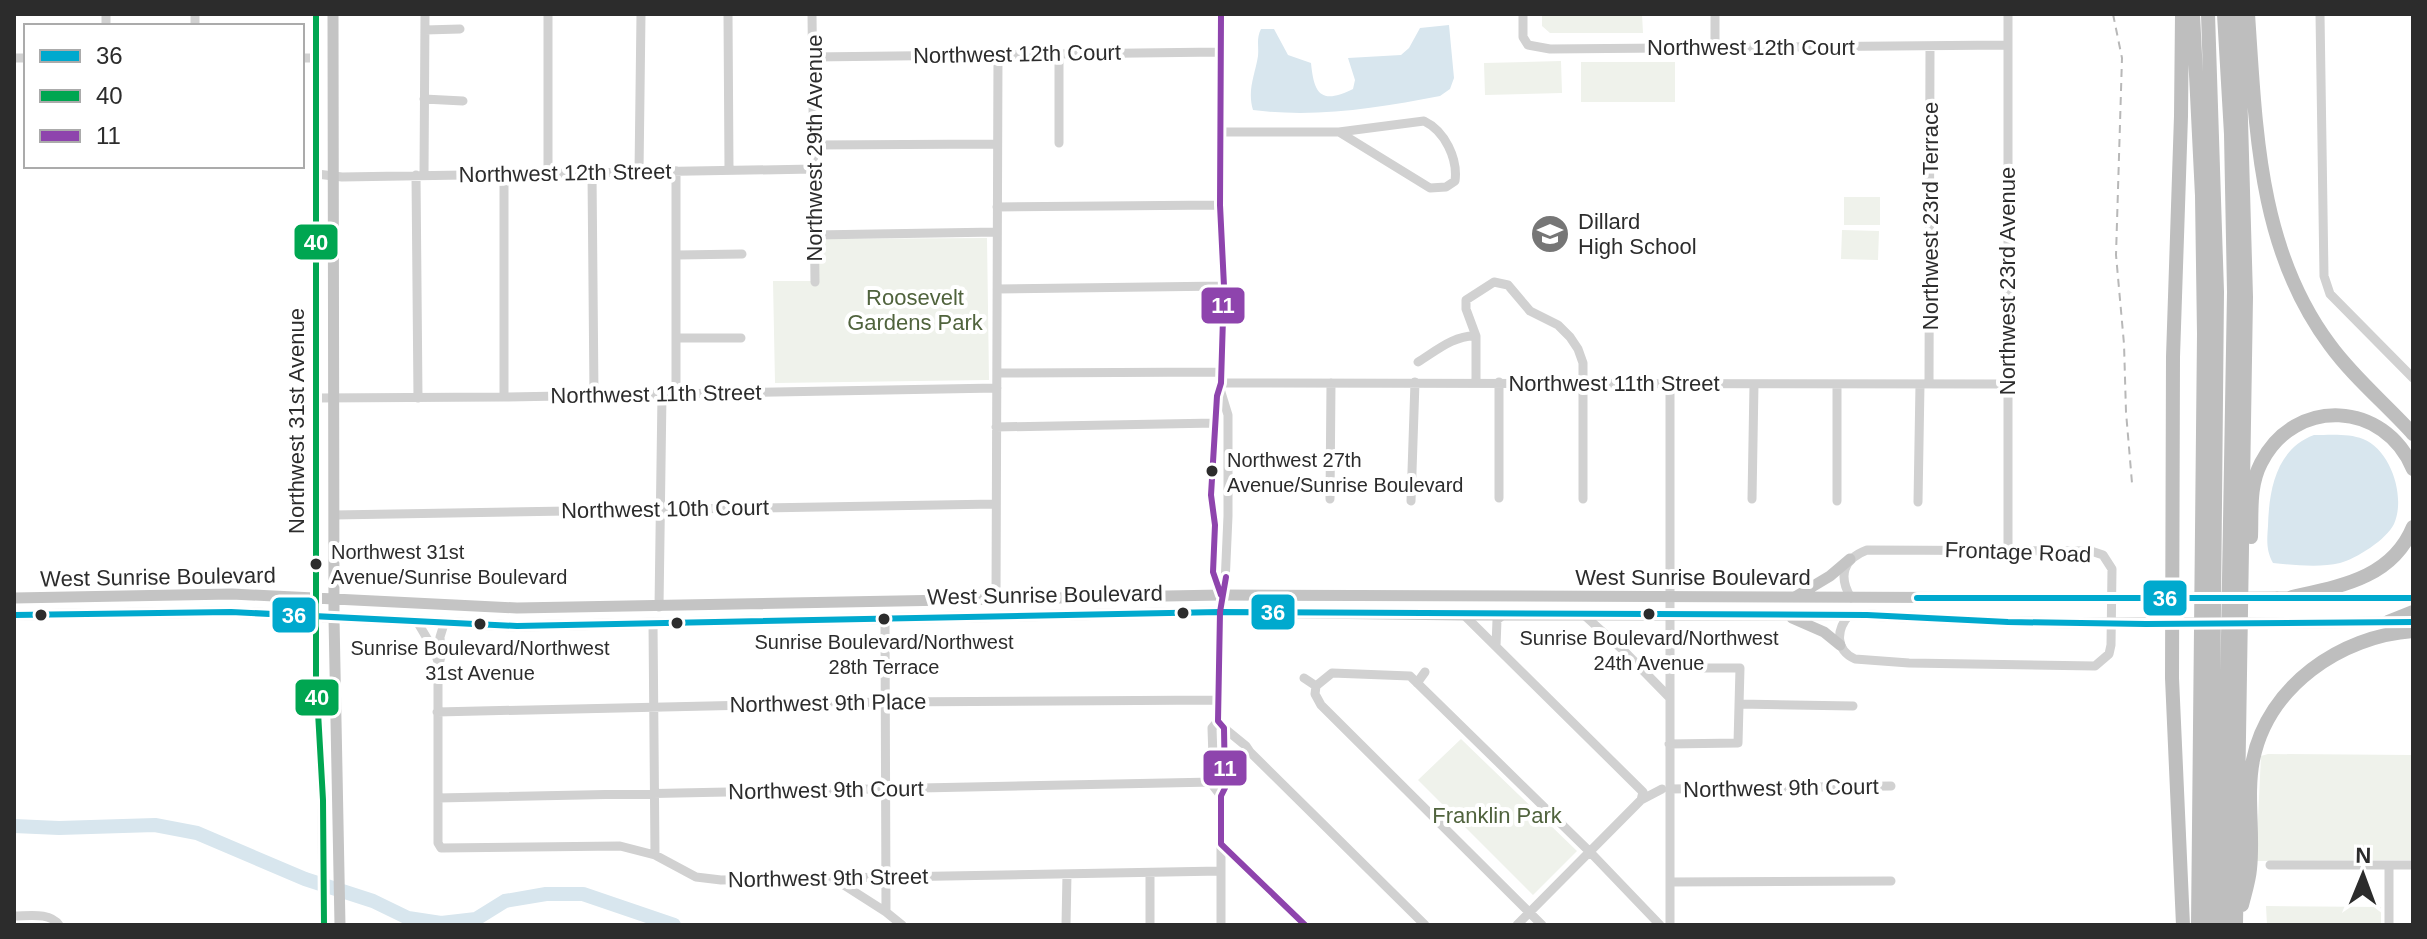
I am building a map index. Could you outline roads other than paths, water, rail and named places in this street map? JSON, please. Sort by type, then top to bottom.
[{"type":"highway","points":[[2182,14],[2173,357],[2172,624],[2173,724],[2183,925]]},
{"type":"highway","points":[[2193,14],[2202,196],[2204,334],[2198,925]]},
{"type":"highway","points":[[2208,14],[2217,278],[2211,925]]},
{"type":"highway","points":[[2223,925],[2234,304],[2231,134],[2224,14]]},
{"type":"highway","points":[[2237,925],[2246,243],[2238,14]]},
{"type":"highway","points":[[2248,14],[2265,194],[2284,263],[2299,297],[2329,344],[2413,434]]},
{"type":"highway","points":[[2239,640],[2249,578],[2254,481],[2263,459],[2279,438],[2292,427],[2317,417],[2335,414],[2353,417],[2373,424],[2390,435],[2413,469]]},
{"type":"highway","points":[[2285,597],[2346,585],[2375,572],[2400,550],[2413,527]]},
{"type":"highway","points":[[2388,622],[2413,612]]},
{"type":"highway","points":[[2237,925],[2250,869],[2253,761],[2271,715],[2294,686],[2329,657],[2371,638],[2413,631]]},
{"type":"main road","name":"Northwest 31st Avenue","points":[[316,14],[315,617],[316,703],[323,800],[324,925]]},
{"type":"main road","name":"Northwest 31st Avenue","points":[[333,14],[334,618],[340,925]]},
{"type":"main road","points":[[316,58],[332,86]]},
{"type":"main road","points":[[1794,598],[1830,576],[1850,559]]},
{"type":"main road","name":"West Sunrise Boulevard","points":[[14,598],[232,594],[517,608],[1221,595],[2413,598]]},
{"type":"main road","points":[[908,619],[924,611],[979,609],[993,604],[996,599]]},
{"type":"main road","points":[[630,623],[650,616],[659,607]]},
{"type":"main road","points":[[653,623],[661,613],[676,607]]},
{"type":"main road","name":"West Sunrise Boulevard","points":[[14,615],[231,612],[517,626],[1220,612],[1849,615],[2172,624],[2413,622]]},
{"type":"main road","points":[[1784,615],[1815,627],[1840,645]]},
{"type":"main road","points":[[323,800],[327,811],[339,822]]},
{"type":"street","points":[[418,398],[425,14]]},
{"type":"street","points":[[548,14],[548,173]]},
{"type":"street","points":[[639,172],[641,14]]},
{"type":"street","points":[[728,14],[729,170]]},
{"type":"street","name":"Northwest 29th Avenue","points":[[812,14],[815,282]]},
{"type":"street","points":[[1221,14],[1220,205],[1224,286],[1211,495],[1215,525],[1213,572],[1221,595]]},
{"type":"street","name":"Northwest 12th Court","points":[[1523,14],[1523,37],[1528,45],[1538,48],[2007,45]]},
{"type":"street","points":[[1715,14],[1715,46]]},
{"type":"street","name":"Northwest 23rd Avenue","points":[[2008,14],[2008,549]]},
{"type":"street","points":[[2320,14],[2324,276],[2330,294],[2413,378]]},
{"type":"street","points":[[425,30],[460,29]]},
{"type":"street","name":"Northwest 23rd Terrace","points":[[1918,502],[1924,384],[1930,47]]},
{"type":"street","name":"Northwest 12th Court","points":[[813,57],[1220,52]]},
{"type":"street","points":[[996,599],[998,54]]},
{"type":"street","points":[[1059,54],[1059,143]]},
{"type":"street","points":[[304,58],[316,58]]},
{"type":"street","points":[[424,99],[463,101]]},
{"type":"street","points":[[1220,132],[1339,132],[1424,121],[1434,126],[1450,149],[1457,168],[1455,181],[1446,187],[1430,188],[1339,132]]},
{"type":"street","points":[[814,145],[997,144]]},
{"type":"street","name":"Northwest 12th Street","points":[[317,174],[814,169]]},
{"type":"street","points":[[676,171],[676,393]]},
{"type":"street","points":[[592,173],[594,395]]},
{"type":"street","points":[[504,174],[504,397]]},
{"type":"street","points":[[997,207],[1220,205]]},
{"type":"street","points":[[814,235],[997,232]]},
{"type":"street","points":[[678,255],[742,254]]},
{"type":"street","points":[[1476,382],[1476,336],[1466,309],[1466,300],[1494,282],[1503,283],[1512,288],[1530,311],[1558,325],[1578,349],[1583,363],[1583,499]]},
{"type":"street","points":[[997,289],[1224,286]]},
{"type":"street","points":[[1418,362],[1454,340],[1476,336]]},
{"type":"street","points":[[677,338],[741,338]]},
{"type":"street","name":"Northwest 11th Street","points":[[997,373],[1331,383],[2008,384]]},
{"type":"street","points":[[1220,381],[1228,415],[1227,562],[1221,595],[1218,700],[1225,757],[1225,788],[1221,796],[1221,925]]},
{"type":"street","points":[[1411,501],[1415,382]]},
{"type":"street","points":[[1499,382],[1499,498]]},
{"type":"street","points":[[1330,499],[1331,383]]},
{"type":"street","points":[[1670,383],[1669,744],[1666,789],[1670,925]]},
{"type":"street","points":[[1752,499],[1754,384]]},
{"type":"street","points":[[1837,384],[1837,501]]},
{"type":"street","name":"Northwest 11th Street","points":[[316,398],[997,388]]},
{"type":"street","points":[[659,607],[662,394]]},
{"type":"street","points":[[996,427],[1216,423]]},
{"type":"street","name":"Northwest 10th Court","points":[[334,515],[996,504]]},
{"type":"street","name":"Frontage Road","points":[[1840,645],[1848,656],[1869,660],[2095,666],[2103,662],[2111,645],[2112,569],[2108,560],[2091,551],[1875,549],[1850,559]]},
{"type":"street","points":[[1850,559],[1843,580],[1851,598]]},
{"type":"street","points":[[1464,615],[1642,794]]},
{"type":"street","points":[[1496,646],[1497,620],[1503,615]]},
{"type":"street","points":[[1584,615],[1669,697]]},
{"type":"street","points":[[1840,645],[1840,630],[1849,615]]},
{"type":"street","points":[[885,619],[886,912]]},
{"type":"street","points":[[418,623],[435,652],[439,666]]},
{"type":"street","points":[[653,623],[655,855]]},
{"type":"street","points":[[438,798],[437,712],[440,637],[444,624]]},
{"type":"street","points":[[1669,668],[1740,668],[1738,743],[1669,744]]},
{"type":"street","points":[[1425,672],[1414,679],[1332,673],[1316,686],[1315,694],[1321,705],[1542,925]]},
{"type":"street","points":[[1304,678],[1316,686]]},
{"type":"street","points":[[1414,679],[1660,925]]},
{"type":"street","name":"Northwest 9th Place","points":[[437,712],[883,702],[1218,700]]},
{"type":"street","points":[[1739,704],[1853,706]]},
{"type":"street","points":[[1221,724],[1425,925]]},
{"type":"street","points":[[1221,724],[1212,728],[1214,782],[1221,796]]},
{"type":"street","points":[[1225,757],[1235,750],[1250,752]]},
{"type":"street","name":"Northwest 9th Court","points":[[438,798],[1214,782]]},
{"type":"street","name":"Northwest 9th Court","points":[[1517,925],[1590,852],[1642,794],[1666,789],[1891,786]]},
{"type":"street","name":"Northwest 9th Street","points":[[438,798],[438,843],[441,848],[620,846],[655,855],[696,877],[721,880],[1221,871]]},
{"type":"street","points":[[1221,844],[1305,925]]},
{"type":"street","points":[[2270,865],[2413,865]]},
{"type":"street","points":[[2389,866],[2389,925]]},
{"type":"street","points":[[1150,873],[1150,925]]},
{"type":"street","points":[[1066,925],[1067,874]]},
{"type":"street","points":[[834,878],[902,925]]},
{"type":"street","points":[[1670,882],[1891,881]]},
{"type":"street","points":[[14,916],[41,916],[58,922]]},
{"type":"waterway","points":[[14,826],[155,825],[197,833],[305,879],[373,901],[408,918],[441,923],[476,919],[505,901],[546,894],[583,894],[674,925]]},
{"type":"railway","points":[[2113,14],[2122,58],[2116,255],[2132,483]]},
{"type":"place","name":"Dillard High School","points":[[1550,234]]},
{"type":"place","name":"Northwest 27th Avenue/Sunrise Boulevard","points":[[1212,471]]},
{"type":"place","name":"Northwest 31st Avenue/Sunrise Boulevard","points":[[316,564]]},
{"type":"place","name":"Sunrise Boulevard/Northwest 24th Avenue","points":[[1649,614]]},
{"type":"place","name":"Sunrise Boulevard/Northwest 28th Terrace","points":[[884,619]]},
{"type":"place","name":"Sunrise Boulevard/Northwest 31st Avenue","points":[[480,624]]},
{"type":"park label","name":"Roosevelt Gardens Park","points":[[915,310]]},
{"type":"park label","name":"Franklin Park","points":[[1497,815]]}]
